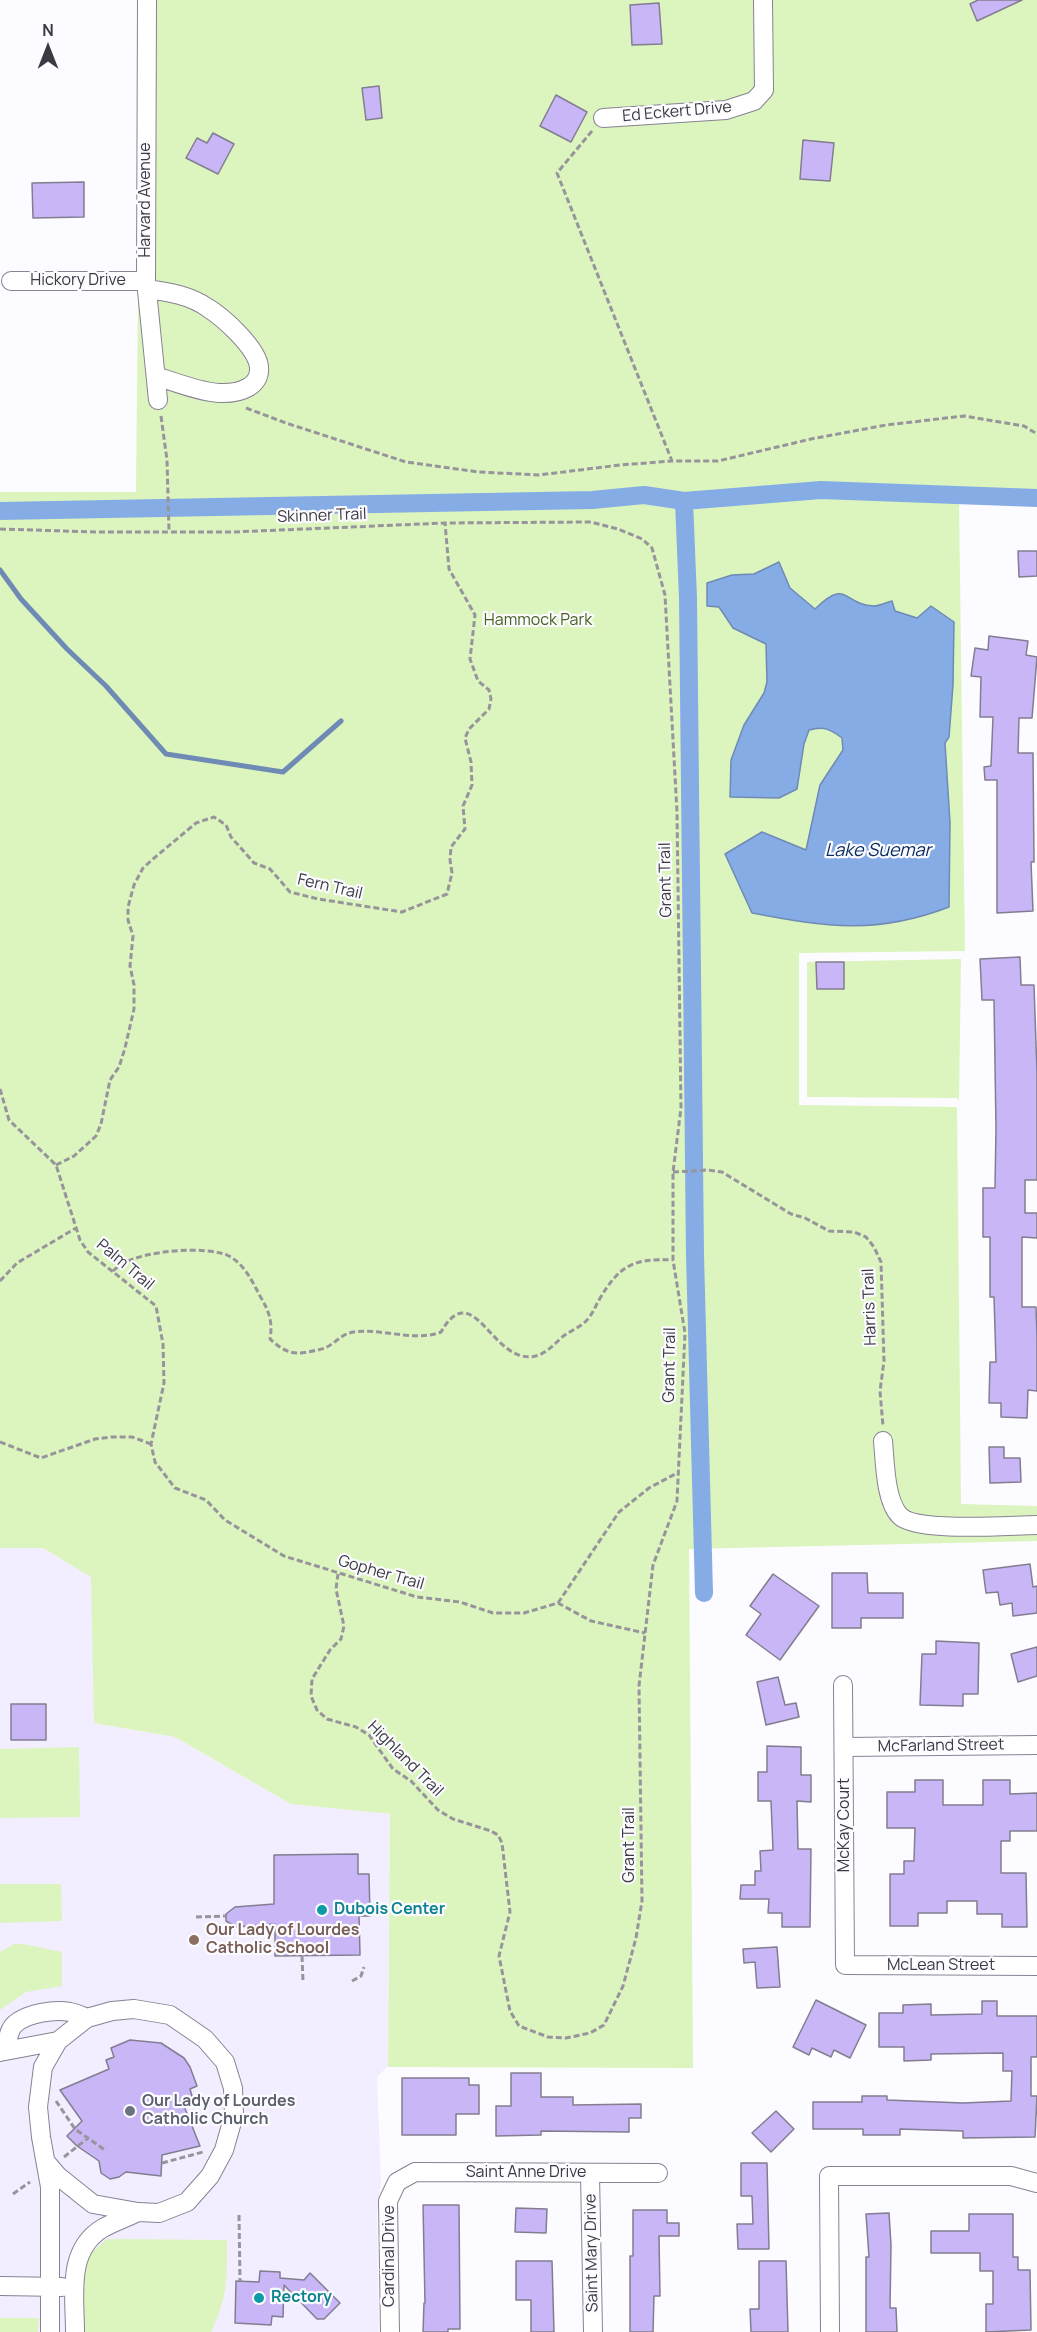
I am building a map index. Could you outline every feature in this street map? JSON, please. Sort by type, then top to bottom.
[{"type":"street","name":"Harvard Avenue","points":[[147,0],[146,285],[158,400]]},
{"type":"street","name":"Ed Eckert Drive","points":[[603,118],[726,110],[754,101],[764,90],[763,0]]},
{"type":"street","name":"Hickory Drive","points":[[11,281],[146,285],[183,296],[206,306],[228,322],[258,362],[258,376],[252,386],[243,391],[218,393]]},
{"type":"street","points":[[156,376],[218,393]]},
{"type":"street","points":[[883,1440],[887,1488],[900,1515],[912,1523],[944,1526],[1037,1525]]},
{"type":"street","name":"McKay Court","points":[[843,1685],[845,1965]]},
{"type":"street","name":"McFarland Street","points":[[845,1747],[1037,1745]]},
{"type":"street","name":"McLean Street","points":[[845,1965],[1037,1966]]},
{"type":"street","points":[[134,2009],[170,2015],[205,2039],[225,2062],[233,2088],[234,2115],[224,2150],[210,2176],[187,2202],[159,2213],[138,2212],[93,2204],[58,2176],[41,2137],[38,2108],[43,2067],[58,2041],[87,2018],[112,2011],[134,2009]]},
{"type":"street","points":[[3,2051],[15,2024],[27,2017],[51,2012],[70,2012],[87,2018]]},
{"type":"street","points":[[3,2051],[58,2041]]},
{"type":"street","points":[[50,2332],[51,2162]]},
{"type":"street","name":"Saint Anne Drive","points":[[397,2182],[415,2172],[658,2173]]},
{"type":"street","name":"Saint Mary Drive","points":[[590,2174],[593,2332]]},
{"type":"street","points":[[830,2332],[829,2176],[1011,2176],[1037,2183]]},
{"type":"street","name":"Cardinal Drive","points":[[390,2332],[388,2201],[397,2182]]},
{"type":"street","points":[[75,2332],[77,2259],[83,2247],[101,2229],[138,2212]]},
{"type":"street","points":[[0,2286],[75,2287]]},
{"type":"path","points":[[603,118],[557,173],[672,461]]},
{"type":"path","points":[[218,393],[242,406],[286,423],[406,462],[479,472],[539,475],[620,465],[672,461],[718,461],[811,439],[886,425],[964,416],[1024,426],[1037,434]]},
{"type":"path","points":[[158,400],[169,497],[169,531]]},
{"type":"path","name":"Skinner Trail","points":[[0,529],[234,532],[445,523],[591,522],[618,529],[642,539]]},
{"type":"path","name":"Fern Trail","points":[[56,1166],[74,1156],[96,1136],[101,1124],[110,1080],[119,1067],[125,1048],[134,1009],[134,985],[130,966],[133,936],[128,920],[128,907],[134,885],[143,868],[196,823],[214,817],[226,825],[231,837],[254,863],[270,869],[290,892],[318,899],[402,912],[447,894],[452,873],[451,848],[465,829],[463,806],[472,784],[471,762],[465,738],[469,729],[489,710],[491,699],[489,690],[478,681],[470,659],[475,615],[449,569],[445,523]]},
{"type":"path","name":"Grant Trail","points":[[519,2026],[548,2037],[566,2038],[590,2033],[604,2025],[623,1986],[636,1938],[642,1901],[639,1686],[653,1565],[677,1501],[685,1334],[673,1260],[673,1172],[681,1108],[677,812],[665,595],[652,548],[642,539]]},
{"type":"path","name":"Palm Trail","points":[[0,1089],[9,1120],[56,1166],[80,1240],[88,1252],[156,1306],[163,1344],[164,1383],[151,1444]]},
{"type":"path","name":"Harris Trail","points":[[673,1172],[708,1170],[722,1172],[791,1214],[805,1218],[829,1231],[854,1232],[866,1237],[874,1247],[881,1262],[884,1361],[880,1391],[883,1440]]},
{"type":"path","points":[[0,1281],[17,1263],[76,1228]]},
{"type":"path","points":[[112,1270],[125,1262],[156,1254],[202,1251],[228,1256],[246,1270],[264,1303],[272,1326],[270,1339],[284,1350],[291,1352],[298,1353],[325,1348],[347,1334],[363,1331],[410,1336],[435,1335],[441,1332],[449,1319],[461,1312],[472,1314],[502,1346],[512,1353],[538,1355],[588,1320],[613,1277],[632,1264],[654,1259],[673,1260]]},
{"type":"path","points":[[0,1442],[41,1458],[95,1439],[132,1437],[151,1444]]},
{"type":"path","name":"Gopher Trail","points":[[151,1444],[155,1462],[175,1488],[206,1500],[225,1520],[284,1556],[417,1597],[460,1602],[493,1613],[524,1613],[558,1603]]},
{"type":"path","points":[[645,1633],[591,1621],[558,1603],[619,1512],[649,1488],[679,1472]]},
{"type":"path","name":"Highland Trail","points":[[338,1574],[336,1589],[344,1626],[341,1638],[330,1650],[312,1679],[310,1696],[317,1710],[327,1719],[356,1727],[369,1735],[393,1769],[411,1781],[438,1810],[453,1819],[498,1835],[502,1843],[510,1912],[500,1956],[510,2011],[519,2026]]},
{"type":"path","points":[[195,1917],[226,1916]]},
{"type":"path","points":[[302,1956],[303,1981]]},
{"type":"path","points":[[352,1981],[361,1976],[364,1967]]},
{"type":"path","points":[[52,2095],[75,2128],[105,2150]]},
{"type":"path","points":[[51,2162],[88,2138]]},
{"type":"path","points":[[162,2163],[197,2155],[227,2140]]},
{"type":"path","points":[[13,2194],[30,2181]]},
{"type":"path","points":[[239,2215],[240,2281]]},
{"type":"shaded area","name":"Our Lady of Lourdes Catholic School","points":[[0,1548],[43,1548],[92,1577],[95,1723],[175,1737],[291,1804],[390,1814],[388,2066],[377,2077],[381,2183],[377,2213],[379,2332],[0,2332]]},
{"type":"green space","name":"Hammock Park","points":[[141,0],[1037,0],[1037,504],[959,502],[965,951],[799,953],[799,1105],[957,1107],[961,1504],[1037,1506],[1037,1541],[689,1549],[693,2068],[388,2067],[390,1814],[291,1804],[175,1737],[94,1723],[91,1577],[43,1548],[0,1548],[0,492],[136,492]]},
{"type":"green space","points":[[961,959],[959,1101],[957,1098],[807,1097],[807,962]]},
{"type":"green space","points":[[79,1747],[80,1817],[0,1818],[0,1749]]},
{"type":"green space","points":[[0,1884],[61,1884],[62,1921],[0,1923]]},
{"type":"green space","points":[[14,1944],[62,1952],[62,1986],[26,1992],[0,2010],[0,1952]]},
{"type":"green space","points":[[107,2239],[227,2240],[224,2298],[211,2332],[81,2332],[80,2279],[90,2254]]},
{"type":"green space","points":[[0,2318],[39,2318],[38,2332],[0,2332]]},
{"type":"water","name":"Lake Suemar","points":[[779,562],[790,588],[815,609],[833,595],[840,594],[864,605],[874,606],[892,601],[895,611],[917,618],[931,606],[954,622],[953,685],[949,737],[945,743],[950,823],[949,907],[898,922],[851,926],[804,922],[752,913],[725,854],[762,832],[806,850],[820,785],[843,750],[842,738],[834,732],[823,728],[809,730],[804,744],[797,789],[779,798],[730,797],[731,760],[744,725],[764,693],[767,682],[766,644],[733,628],[719,607],[707,606],[707,583],[732,575],[754,574]]},
{"type":"building","points":[[978,0],[1022,0],[977,21],[970,4]]},
{"type":"building","points":[[659,3],[662,44],[632,45],[630,5]]},
{"type":"building","points":[[379,86],[382,118],[366,120],[362,88]]},
{"type":"building","points":[[556,95],[587,112],[571,142],[540,126]]},
{"type":"building","points":[[213,133],[234,144],[218,174],[186,158],[197,138],[207,143]]},
{"type":"building","points":[[803,140],[834,143],[830,181],[800,179]]},
{"type":"building","points":[[84,182],[84,217],[33,218],[32,183]]},
{"type":"building","points":[[1018,551],[1037,551],[1037,576],[1019,577]]},
{"type":"building","points":[[989,636],[1028,641],[1026,655],[1037,657],[1032,718],[1019,718],[1018,753],[1033,753],[1034,862],[1031,862],[1033,911],[997,913],[997,780],[985,780],[984,767],[991,766],[993,717],[980,717],[981,677],[971,676],[975,648],[988,650]]},
{"type":"building","points":[[1020,957],[1021,985],[1034,985],[1037,1073],[1037,1180],[1025,1180],[1025,1213],[1037,1213],[1037,1238],[1022,1237],[1022,1307],[1036,1307],[1037,1337],[1037,1391],[1028,1390],[1027,1418],[1001,1417],[1001,1403],[989,1403],[990,1362],[996,1362],[994,1297],[990,1297],[990,1237],[983,1237],[983,1188],[995,1188],[996,1128],[994,1000],[982,1000],[980,959]]},
{"type":"building","points":[[816,962],[844,962],[844,989],[817,989]]},
{"type":"building","points":[[989,1447],[1004,1447],[1004,1458],[1020,1458],[1021,1482],[990,1483]]},
{"type":"building","points":[[1030,1564],[1033,1587],[1037,1586],[1037,1613],[1013,1616],[1012,1603],[1000,1605],[998,1592],[986,1593],[983,1570]]},
{"type":"building","points":[[832,1573],[867,1573],[868,1593],[903,1593],[903,1618],[861,1618],[861,1628],[832,1628]]},
{"type":"building","points":[[773,1574],[819,1606],[780,1660],[746,1635],[761,1614],[750,1606]]},
{"type":"building","points":[[936,1641],[979,1643],[978,1694],[963,1694],[963,1706],[920,1705],[922,1654],[936,1654]]},
{"type":"building","points":[[1037,1647],[1037,1676],[1018,1682],[1011,1654]]},
{"type":"building","points":[[778,1677],[785,1705],[796,1703],[799,1717],[766,1725],[757,1682]]},
{"type":"building","points":[[11,1704],[46,1704],[46,1740],[11,1740]]},
{"type":"building","points":[[767,1746],[801,1747],[801,1775],[811,1775],[811,1802],[797,1801],[798,1849],[811,1849],[810,1927],[782,1927],[782,1913],[768,1913],[769,1899],[740,1899],[741,1885],[755,1885],[755,1871],[761,1871],[760,1851],[773,1850],[771,1801],[758,1801],[758,1772],[767,1772]]},
{"type":"building","points":[[915,1780],[943,1780],[943,1805],[983,1805],[983,1780],[1010,1780],[1010,1794],[1037,1793],[1037,1831],[1010,1831],[1010,1841],[1001,1841],[1001,1873],[1026,1873],[1027,1927],[1002,1927],[1002,1914],[977,1914],[977,1901],[947,1901],[947,1913],[918,1913],[918,1926],[890,1926],[890,1874],[904,1874],[904,1861],[914,1861],[915,1828],[887,1828],[887,1792],[915,1792]]},
{"type":"building","name":"Dubois Center","points":[[358,1854],[358,1874],[369,1874],[370,1916],[359,1916],[360,1955],[275,1956],[275,1924],[236,1927],[226,1921],[226,1914],[235,1907],[274,1904],[274,1855]]},
{"type":"building","points":[[777,1947],[780,1987],[757,1988],[755,1962],[744,1963],[743,1949]]},
{"type":"building","points":[[816,2000],[866,2025],[850,2058],[834,2050],[831,2057],[812,2048],[809,2055],[793,2047]]},
{"type":"building","points":[[982,2001],[997,2001],[997,2016],[1037,2016],[1037,2057],[1031,2057],[1031,2096],[1037,2096],[1035,2137],[963,2138],[963,2131],[900,2129],[900,2135],[863,2135],[863,2129],[813,2129],[813,2102],[862,2102],[862,2096],[887,2096],[887,2100],[963,2103],[1011,2101],[1012,2071],[1003,2071],[1003,2053],[931,2054],[931,2060],[904,2061],[904,2047],[879,2047],[879,2013],[903,2013],[903,2005],[931,2004],[931,2015],[982,2014]]},
{"type":"building","name":"Our Lady of Lourdes Catholic Church","points":[[130,2040],[161,2043],[184,2058],[190,2067],[197,2086],[190,2089],[192,2096],[182,2101],[200,2146],[162,2155],[161,2176],[126,2172],[110,2179],[101,2173],[99,2161],[67,2136],[82,2121],[60,2090],[109,2069],[106,2060],[114,2057],[111,2048]]},
{"type":"building","points":[[511,2073],[541,2073],[541,2097],[573,2097],[573,2105],[641,2104],[641,2118],[629,2118],[629,2132],[541,2131],[541,2135],[496,2136],[496,2106],[511,2106]]},
{"type":"building","points":[[402,2078],[469,2078],[469,2085],[479,2085],[479,2114],[456,2114],[456,2135],[402,2135]]},
{"type":"building","points":[[776,2111],[794,2129],[771,2152],[752,2133]]},
{"type":"building","points":[[741,2163],[767,2163],[769,2249],[738,2249],[737,2224],[753,2224],[752,2196],[741,2196]]},
{"type":"building","points":[[423,2205],[459,2205],[460,2329],[448,2329],[448,2332],[423,2332],[425,2303]]},
{"type":"building","points":[[516,2208],[547,2209],[546,2233],[515,2232]]},
{"type":"building","points":[[633,2210],[667,2210],[667,2223],[679,2223],[679,2236],[659,2236],[660,2296],[654,2296],[653,2332],[630,2332],[630,2256],[633,2256]]},
{"type":"building","points":[[889,2213],[890,2308],[896,2308],[897,2332],[866,2332],[866,2257],[869,2257],[866,2214]]},
{"type":"building","points":[[969,2214],[1013,2214],[1013,2257],[1018,2257],[1018,2270],[1030,2270],[1031,2330],[986,2332],[986,2304],[993,2304],[993,2271],[980,2271],[980,2253],[931,2253],[931,2231],[969,2231]]},
{"type":"building","points":[[516,2261],[552,2261],[554,2332],[531,2332],[531,2300],[516,2300]]},
{"type":"building","points":[[759,2261],[786,2261],[788,2332],[751,2332],[750,2309],[759,2309]]},
{"type":"building","name":"Rectory","points":[[260,2271],[280,2272],[280,2278],[304,2280],[310,2273],[340,2303],[324,2319],[317,2319],[284,2285],[283,2317],[272,2316],[271,2325],[235,2323],[236,2281],[259,2282]]},
{"type":"waterway","points":[[0,511],[592,500],[644,495],[684,501],[821,490],[1037,498]]},
{"type":"waterway","points":[[684,501],[688,598],[695,1255],[704,1593]]},
{"type":"waterway","points":[[0,570],[21,599],[67,649],[106,686],[166,754],[283,772],[341,721]]},
{"type":"place","name":"Dubois Center","points":[[322,1910]]},
{"type":"place","name":"Our Lady of Lourdes Catholic School","points":[[194,1940]]},
{"type":"place","name":"Our Lady of Lourdes Catholic Church","points":[[130,2111]]},
{"type":"place","name":"Rectory","points":[[259,2298]]}]
